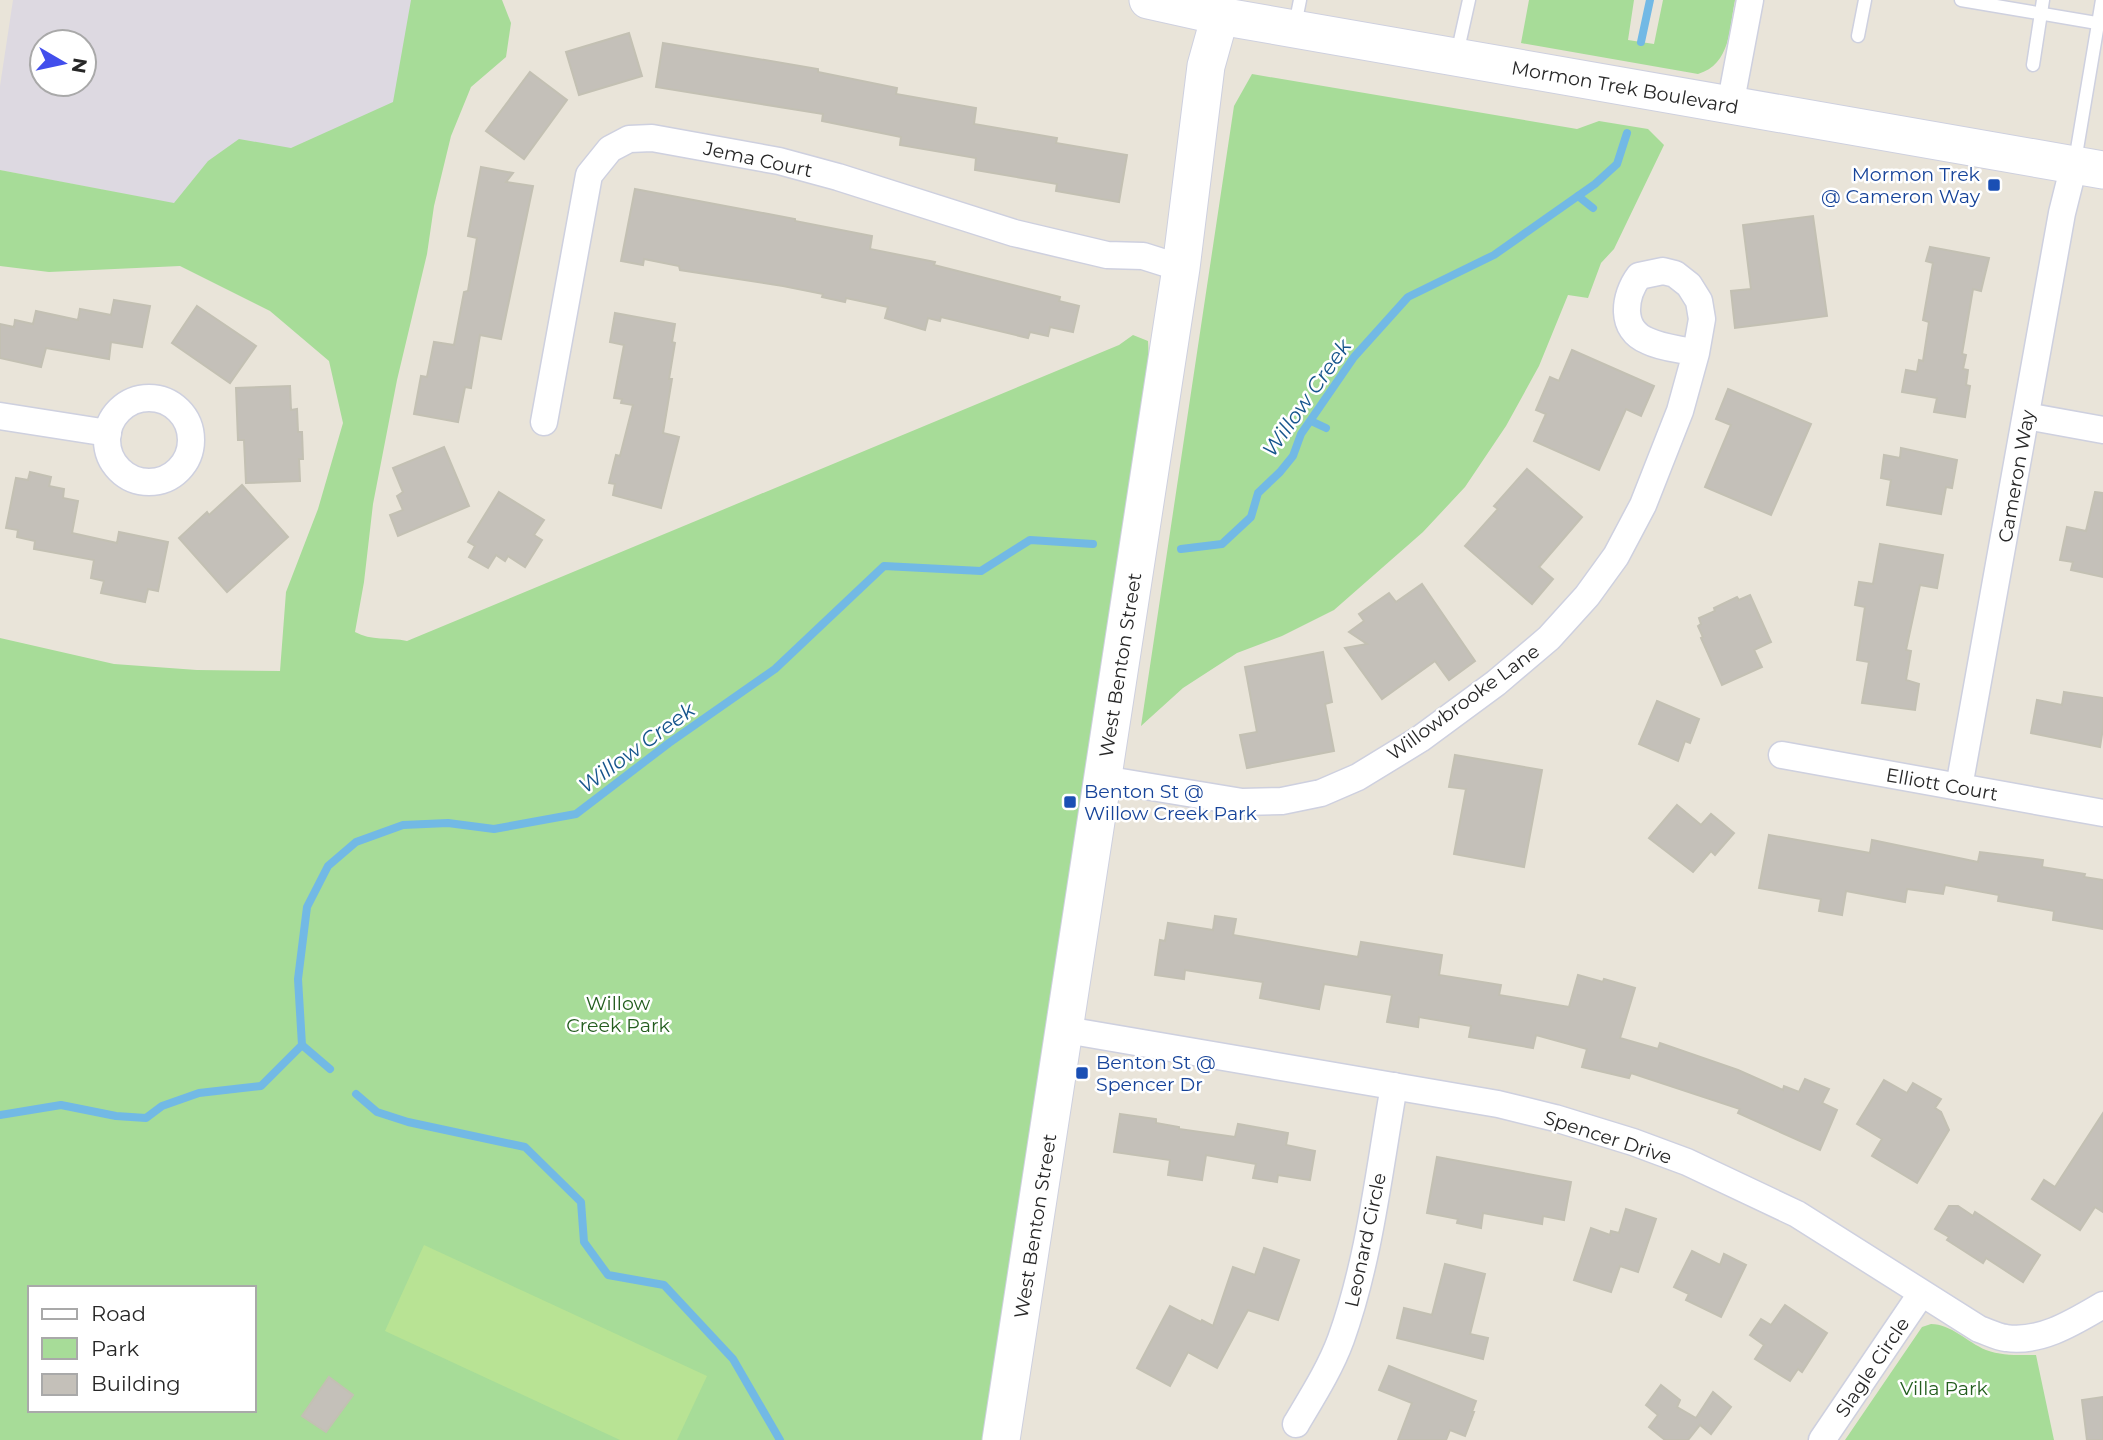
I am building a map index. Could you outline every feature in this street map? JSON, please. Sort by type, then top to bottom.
[{"type":"street","name":"Mormon Trek Boulevard","points":[[1148,0],[1220,16],[1297,15],[1457,57],[2088,167]]},
{"type":"street","points":[[1730,106],[1750,0]]},
{"type":"street","name":"West Benton Street","points":[[1002,1440],[1181,268],[1206,66],[1220,16]]},
{"type":"street","name":"Jema Court","points":[[544,422],[589,175],[610,149],[629,139],[652,138],[779,161],[1014,233],[1107,255],[1143,256],[1181,268]]},
{"type":"street","name":"Cameron Way","points":[[1959,787],[2062,213],[2088,167]]},
{"type":"street","name":"Willowbrooke Lane","points":[[1103,779],[1242,802],[1282,801],[1321,793],[1358,777],[1420,738],[1527,657],[1549,638],[1587,596],[1616,555],[1643,505],[1680,411],[1696,353]]},
{"type":"street","points":[[0,416],[108,433]]},
{"type":"street","points":[[2026,416],[2103,430]]},
{"type":"street","name":"Elliott Court","points":[[1782,755],[2103,813]]},
{"type":"street","name":"Spencer Drive","points":[[1066,1030],[1498,1104],[1633,1142],[1687,1162],[1797,1214],[1979,1329],[2005,1338],[2041,1336],[2076,1321],[2103,1305]]},
{"type":"street","name":"Leonard Circle","points":[[1296,1424],[1322,1380],[1340,1340],[1359,1283],[1394,1086]]},
{"type":"street","name":"Slagle Circle","points":[[1822,1440],[1921,1294]]},
{"type":"lane","points":[[1457,57],[1469,0]]},
{"type":"lane","points":[[1858,36],[1864,0]]},
{"type":"lane","points":[[1961,0],[2101,23]]},
{"type":"lane","points":[[2033,65],[2043,0]]},
{"type":"lane","points":[[2088,167],[2102,0]]},
{"type":"shaded area","points":[[13,0],[464,0],[414,250],[0,170],[0,86]]},
{"type":"green space","name":"Willow Creek Park","points":[[411,0],[502,0],[511,23],[506,57],[471,87],[451,136],[397,380],[373,504],[355,632],[374,638],[407,641],[1119,345],[1133,335],[1148,341],[1149,362],[984,1440],[0,1440],[0,638],[114,664],[197,670],[280,671],[286,592],[318,509],[343,423],[329,361],[270,311],[180,266],[49,272],[0,266],[0,170],[174,203],[208,161],[239,139],[291,148],[393,102]]},
{"type":"green space","points":[[1529,0],[1634,0],[1628,40],[1654,44],[1663,0],[1735,0],[1723,54],[1709,69],[1698,74],[1521,43]]},
{"type":"green space","points":[[1252,74],[1577,129],[1599,121],[1648,129],[1664,145],[1614,249],[1601,263],[1588,298],[1568,295],[1539,366],[1506,426],[1465,487],[1423,532],[1334,610],[1282,636],[1237,653],[1183,688],[1141,726],[1234,106]]},
{"type":"green space","points":[[424,1245],[707,1376],[677,1440],[620,1440],[385,1331]]},
{"type":"green space","name":"Villa Park","points":[[1931,1324],[1945,1327],[1992,1352],[2036,1355],[2054,1440],[1845,1440],[1922,1327]]},
{"type":"building","points":[[629,33],[642,76],[579,95],[566,52]]},
{"type":"building","points":[[663,43],[818,69],[818,72],[897,88],[896,94],[976,108],[974,124],[1057,138],[1056,143],[1127,155],[1119,202],[1056,191],[1057,184],[975,170],[976,158],[900,145],[901,137],[822,121],[823,114],[656,87]]},
{"type":"building","points":[[530,72],[567,100],[524,159],[486,131]]},
{"type":"building","points":[[481,167],[513,173],[506,182],[533,186],[501,339],[480,335],[471,388],[465,387],[458,422],[414,414],[421,376],[427,377],[434,342],[454,345],[464,292],[468,291],[477,238],[468,236]]},
{"type":"building","points":[[635,189],[872,236],[870,249],[935,262],[934,265],[1060,297],[1059,301],[1079,306],[1073,332],[1050,327],[1048,336],[1030,332],[1028,338],[941,317],[940,321],[928,318],[925,330],[885,318],[888,307],[846,298],[845,302],[822,297],[823,294],[783,286],[680,270],[679,266],[644,259],[643,265],[621,261]]},
{"type":"building","points":[[1813,216],[1827,316],[1735,328],[1731,291],[1751,289],[1743,225]]},
{"type":"building","points":[[1930,247],[1989,258],[1981,291],[1973,289],[1962,354],[1966,355],[1963,369],[1968,370],[1966,385],[1970,386],[1965,417],[1934,412],[1937,398],[1902,392],[1906,370],[1917,372],[1919,360],[1923,361],[1929,322],[1923,320],[1933,263],[1926,261]]},
{"type":"building","points":[[114,300],[150,306],[142,347],[111,342],[109,359],[46,348],[41,367],[0,358],[0,324],[14,327],[15,320],[33,324],[36,311],[78,320],[80,309],[111,315]]},
{"type":"building","points":[[197,306],[256,346],[230,383],[172,343]]},
{"type":"building","points":[[615,313],[675,324],[669,379],[672,379],[663,433],[679,437],[661,508],[613,495],[615,484],[609,483],[616,455],[620,456],[633,405],[621,403],[622,399],[614,398],[624,345],[610,342]]},
{"type":"building","points":[[1572,350],[1654,386],[1641,416],[1626,409],[1599,470],[1534,441],[1546,414],[1536,410],[1550,377],[1559,381]]},
{"type":"building","points":[[290,386],[291,410],[297,409],[298,432],[302,432],[303,459],[299,459],[300,481],[246,483],[244,440],[238,440],[236,388]]},
{"type":"building","points":[[1728,389],[1811,424],[1771,515],[1705,487],[1731,425],[1716,419]]},
{"type":"building","points":[[444,447],[469,506],[398,536],[390,515],[403,510],[397,496],[403,492],[393,468]]},
{"type":"building","points":[[1901,448],[1957,460],[1952,488],[1946,487],[1941,514],[1887,505],[1891,480],[1881,478],[1884,455],[1900,458]]},
{"type":"building","points":[[1527,469],[1582,517],[1539,567],[1553,579],[1532,604],[1465,546],[1498,509],[1494,506]]},
{"type":"building","points":[[30,472],[51,477],[49,486],[64,489],[63,498],[78,501],[72,533],[117,543],[119,532],[168,542],[158,591],[148,589],[145,602],[101,593],[104,581],[91,578],[94,560],[34,549],[35,541],[17,537],[18,530],[6,528],[16,478],[28,480]]},
{"type":"building","points":[[242,485],[288,537],[227,592],[179,538]]},
{"type":"building","points":[[499,492],[544,520],[534,535],[542,540],[525,567],[508,556],[505,561],[496,555],[488,568],[469,557],[475,546],[468,542]]},
{"type":"building","points":[[2095,492],[2103,493],[2103,577],[2071,570],[2073,562],[2060,560],[2067,527],[2086,531]]},
{"type":"building","points":[[1880,544],[1943,555],[1937,588],[1920,585],[1906,650],[1911,651],[1906,680],[1919,684],[1915,710],[1862,703],[1869,662],[1857,660],[1865,607],[1855,605],[1859,582],[1873,584]]},
{"type":"building","points":[[1422,584],[1475,661],[1449,680],[1435,661],[1382,699],[1345,648],[1367,644],[1349,632],[1364,621],[1359,614],[1389,593],[1396,602]]},
{"type":"building","points":[[1750,595],[1771,642],[1754,650],[1762,667],[1722,685],[1701,638],[1699,618],[1737,597],[1739,600]]},
{"type":"building","points":[[1323,652],[1332,702],[1325,704],[1334,751],[1247,768],[1240,735],[1257,732],[1245,667]]},
{"type":"building","points":[[2064,692],[2103,698],[2100,747],[2031,733],[2037,700],[2062,705]]},
{"type":"building","points":[[1657,701],[1699,719],[1690,743],[1685,741],[1678,761],[1639,744]]},
{"type":"building","points":[[1455,755],[1542,770],[1524,867],[1454,854],[1466,789],[1449,787]]},
{"type":"building","points":[[1677,805],[1701,825],[1711,814],[1734,833],[1715,855],[1711,851],[1693,872],[1649,838]]},
{"type":"building","points":[[1769,835],[1870,853],[1872,840],[1978,862],[1980,852],[2043,860],[2042,867],[2085,874],[2084,877],[2103,880],[2103,929],[2053,920],[2054,911],[1998,901],[1999,895],[1945,885],[1943,894],[1907,889],[1905,902],[1846,891],[1842,915],[1819,911],[1821,899],[1759,888]]},
{"type":"building","points":[[1215,916],[1236,919],[1233,935],[1358,957],[1361,942],[1442,955],[1439,975],[1501,985],[1499,995],[1569,1007],[1578,975],[1635,988],[1620,1038],[1658,1049],[1660,1043],[1738,1070],[1783,1090],[1784,1086],[1799,1092],[1805,1079],[1829,1089],[1822,1103],[1837,1110],[1820,1150],[1738,1113],[1740,1109],[1631,1073],[1629,1078],[1582,1067],[1587,1049],[1536,1035],[1533,1048],[1469,1037],[1471,1026],[1419,1017],[1418,1027],[1387,1022],[1392,995],[1324,984],[1319,1009],[1260,998],[1263,982],[1185,970],[1184,979],[1155,975],[1160,940],[1165,941],[1168,923],[1213,930]]},
{"type":"building","points":[[1884,1080],[1907,1093],[1913,1083],[1941,1099],[1935,1108],[1941,1112],[1949,1130],[1917,1183],[1872,1156],[1882,1139],[1857,1124]]},
{"type":"building","points":[[2103,1113],[2103,1212],[2095,1207],[2080,1230],[2032,1199],[2044,1180],[2055,1187]]},
{"type":"building","points":[[1120,1114],[1156,1119],[1156,1123],[1179,1129],[1235,1137],[1238,1124],[1288,1133],[1286,1145],[1315,1151],[1310,1180],[1278,1175],[1277,1182],[1253,1178],[1256,1164],[1206,1155],[1202,1180],[1168,1175],[1170,1160],[1114,1152]]},
{"type":"building","points":[[1437,1157],[1571,1182],[1564,1220],[1543,1216],[1542,1224],[1483,1213],[1481,1228],[1457,1223],[1458,1219],[1427,1213]]},
{"type":"building","points":[[1949,1206],[1958,1206],[1973,1216],[1975,1212],[2040,1255],[2023,1282],[1986,1258],[1983,1263],[1935,1229]]},
{"type":"building","points":[[1626,1209],[1656,1219],[1638,1272],[1620,1266],[1611,1292],[1574,1280],[1591,1228],[1610,1235],[1611,1231],[1619,1233]]},
{"type":"building","points":[[1264,1248],[1299,1260],[1278,1320],[1248,1310],[1217,1368],[1188,1352],[1170,1386],[1137,1368],[1170,1306],[1213,1326],[1233,1267],[1255,1275]]},
{"type":"building","points":[[1692,1251],[1720,1265],[1724,1254],[1746,1265],[1721,1317],[1686,1300],[1689,1294],[1674,1287]]},
{"type":"building","points":[[1445,1264],[1485,1274],[1470,1334],[1488,1338],[1483,1359],[1397,1338],[1404,1308],[1432,1315]]},
{"type":"building","points":[[1785,1305],[1827,1333],[1802,1372],[1798,1369],[1790,1381],[1755,1359],[1764,1345],[1750,1335],[1761,1319],[1771,1325]]},
{"type":"building","points":[[1389,1366],[1476,1401],[1465,1436],[1450,1430],[1446,1440],[1398,1440],[1412,1403],[1379,1390]]},
{"type":"building","points":[[329,1377],[353,1395],[326,1432],[302,1416]]},
{"type":"building","points":[[1661,1385],[1680,1400],[1677,1407],[1696,1418],[1713,1392],[1731,1407],[1711,1434],[1700,1425],[1688,1440],[1665,1440],[1649,1427],[1658,1415],[1646,1405]]},
{"type":"building","points":[[2103,1397],[2103,1440],[2087,1440],[2082,1400]]},
{"type":"waterway","name":"Willow Creek","points":[[1641,42],[1650,0]]},
{"type":"waterway","name":"Willow Creek","points":[[1181,549],[1222,544],[1251,517],[1258,493],[1293,456],[1301,434],[1354,357],[1408,297],[1494,255],[1595,184],[1617,164],[1627,133]]},
{"type":"waterway","points":[[1578,196],[1593,208]]},
{"type":"waterway","points":[[1311,421],[1326,428]]},
{"type":"waterway","name":"Willow Creek","points":[[0,1115],[61,1105],[116,1116],[146,1118],[162,1106],[199,1093],[261,1086],[302,1045],[298,979],[307,907],[328,866],[356,842],[403,825],[448,823],[494,829],[576,814],[669,743],[775,669],[884,566],[981,571],[1030,540],[1093,544]]},
{"type":"waterway","points":[[302,1045],[330,1069]]},
{"type":"waterway","points":[[356,1094],[377,1112],[408,1122],[525,1147],[581,1202],[584,1242],[608,1275],[664,1285],[733,1359],[780,1440]]},
{"type":"place","name":"Mormon Trek @ Cameron Way","points":[[1994,185]]},
{"type":"place","name":"Benton St @ Willow Creek Park","points":[[1070,802]]},
{"type":"place","name":"Benton St @ Spencer Dr","points":[[1082,1073]]}]
